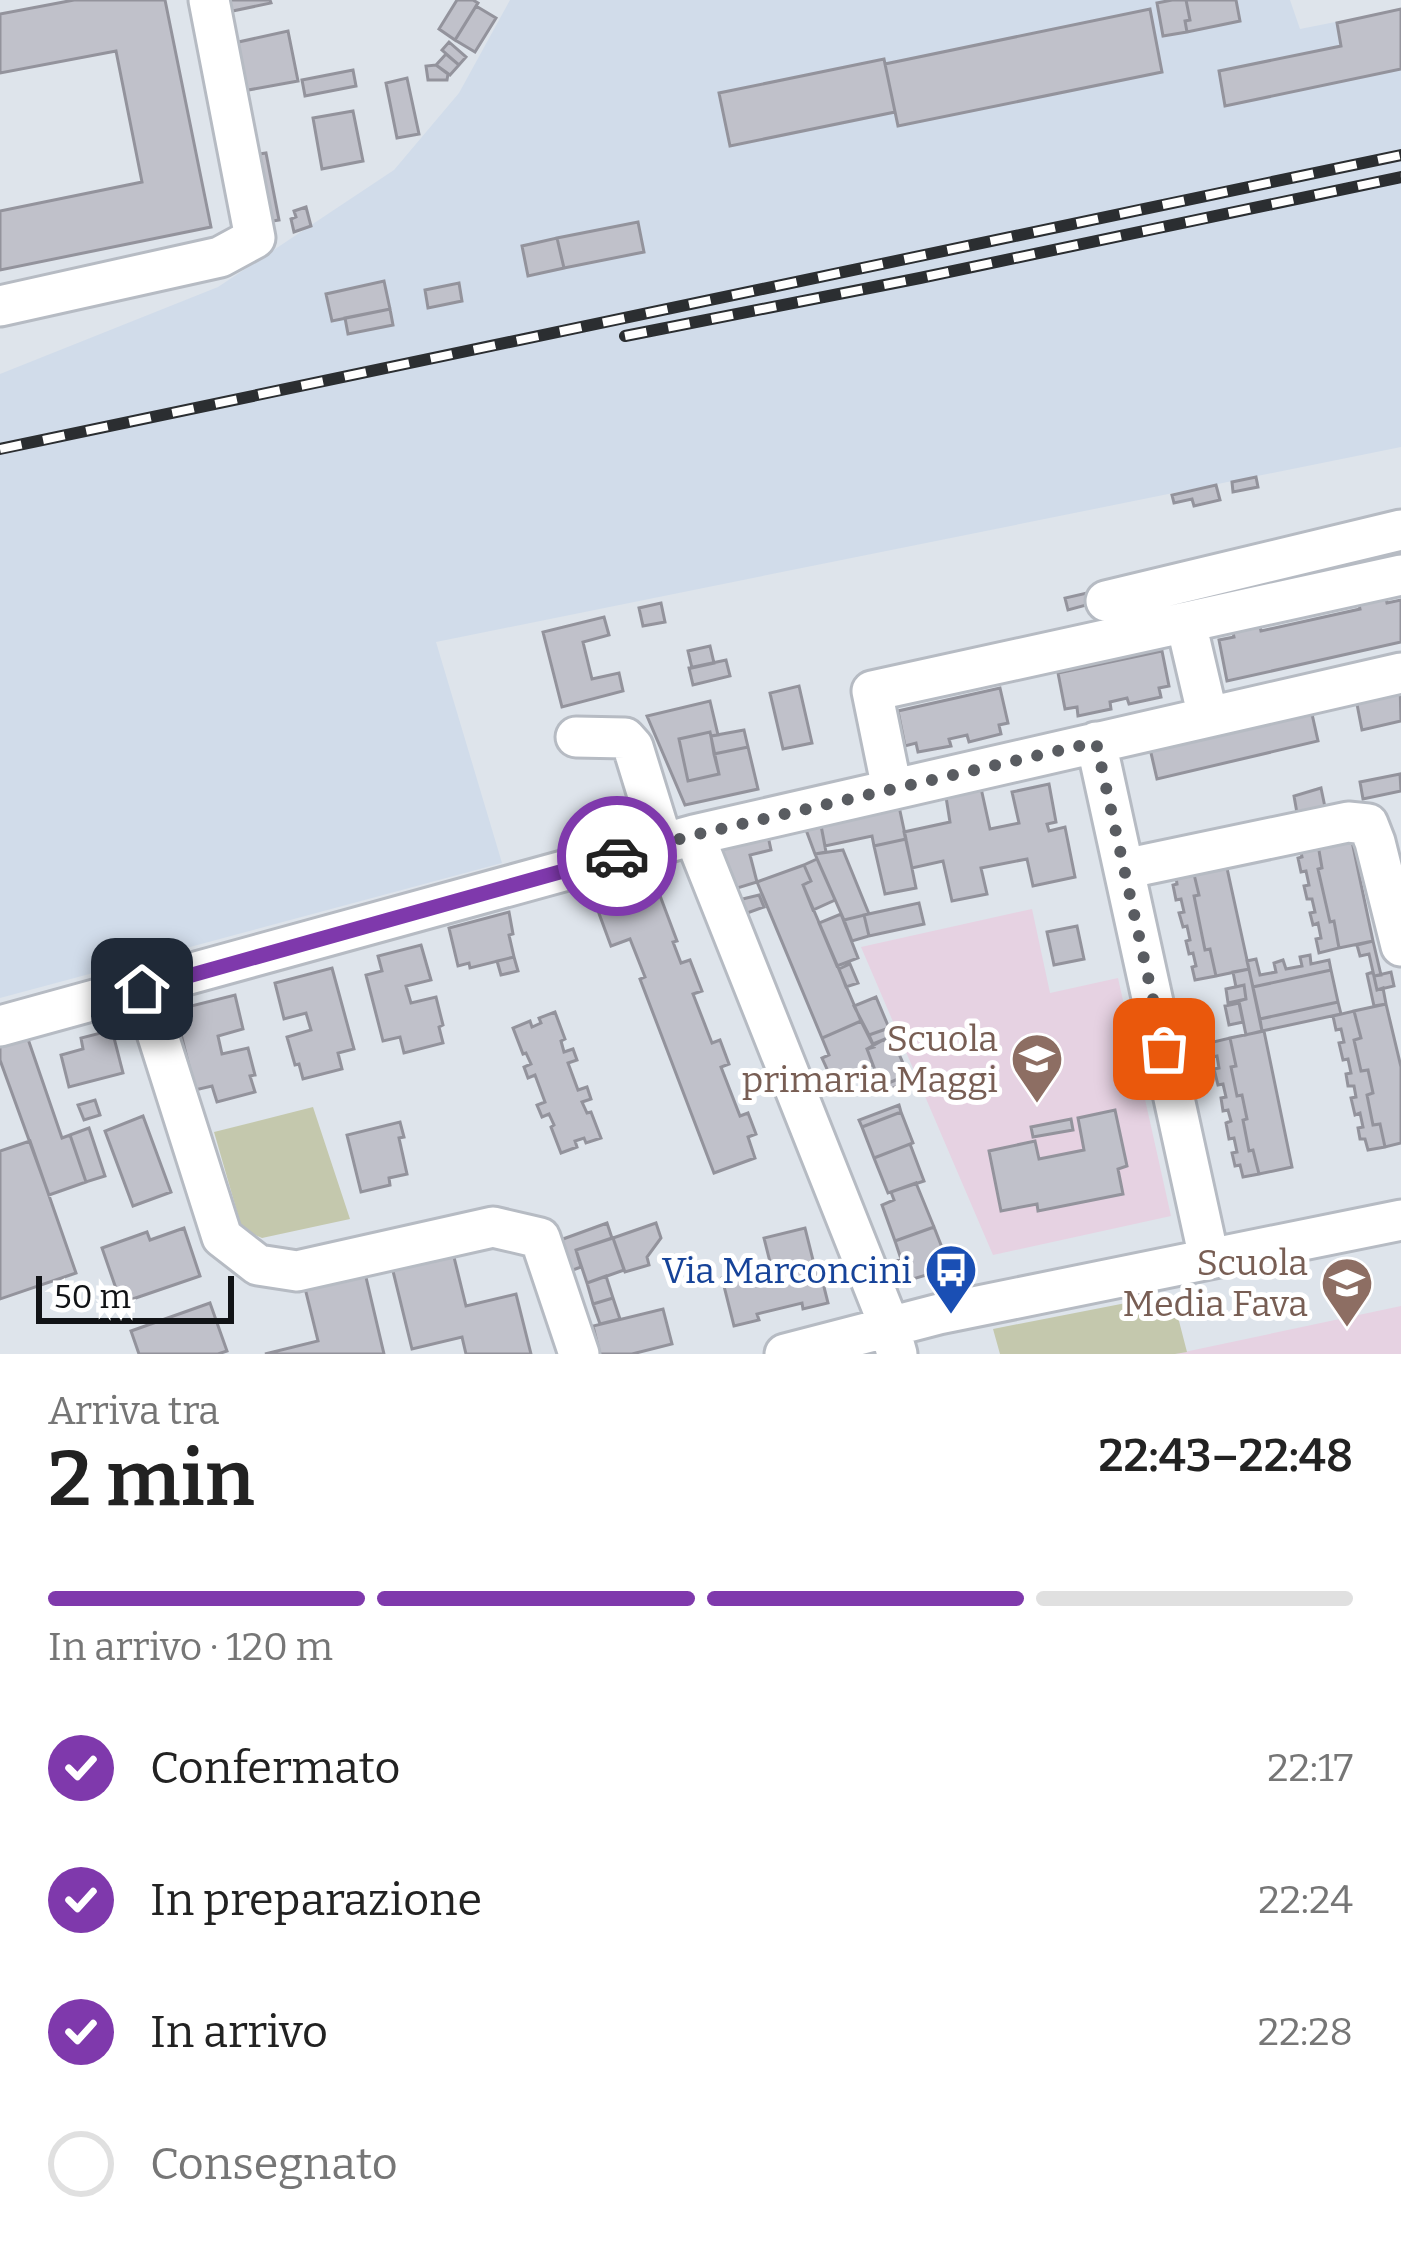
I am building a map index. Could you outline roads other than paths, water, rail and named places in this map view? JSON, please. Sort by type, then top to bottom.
[{"type":"street","points":[[0,306],[220,257],[255,238],[209,0]]},
{"type":"street","points":[[1106,601],[1401,530]]},
{"type":"street","points":[[892,789],[872,691],[1401,575]]},
{"type":"street","points":[[1186,623],[1208,716]]},
{"type":"street","points":[[0,1026],[679,839],[1401,673]]},
{"type":"street","points":[[576,737],[625,738],[633,747],[679,839],[893,1340]]},
{"type":"street","points":[[1096,742],[1209,1258]]},
{"type":"street","points":[[1124,869],[1348,822],[1368,824],[1401,946]]},
{"type":"street","points":[[142,989],[222,1237],[258,1265],[298,1271],[494,1227],[539,1238],[579,1354]]},
{"type":"street","points":[[785,1354],[893,1340],[1209,1258],[1401,1220]]},
{"type":"railway","points":[[0,449],[1401,155]]},
{"type":"railway","points":[[625,336],[1401,177]]},
{"type":"place","name":"Scuola primaria Maggi","points":[[1037,1105]]},
{"type":"place","name":"Via Marconcini","points":[[951,1316]]},
{"type":"place","name":"Scuola Media Fava","points":[[1347,1329]]}]
